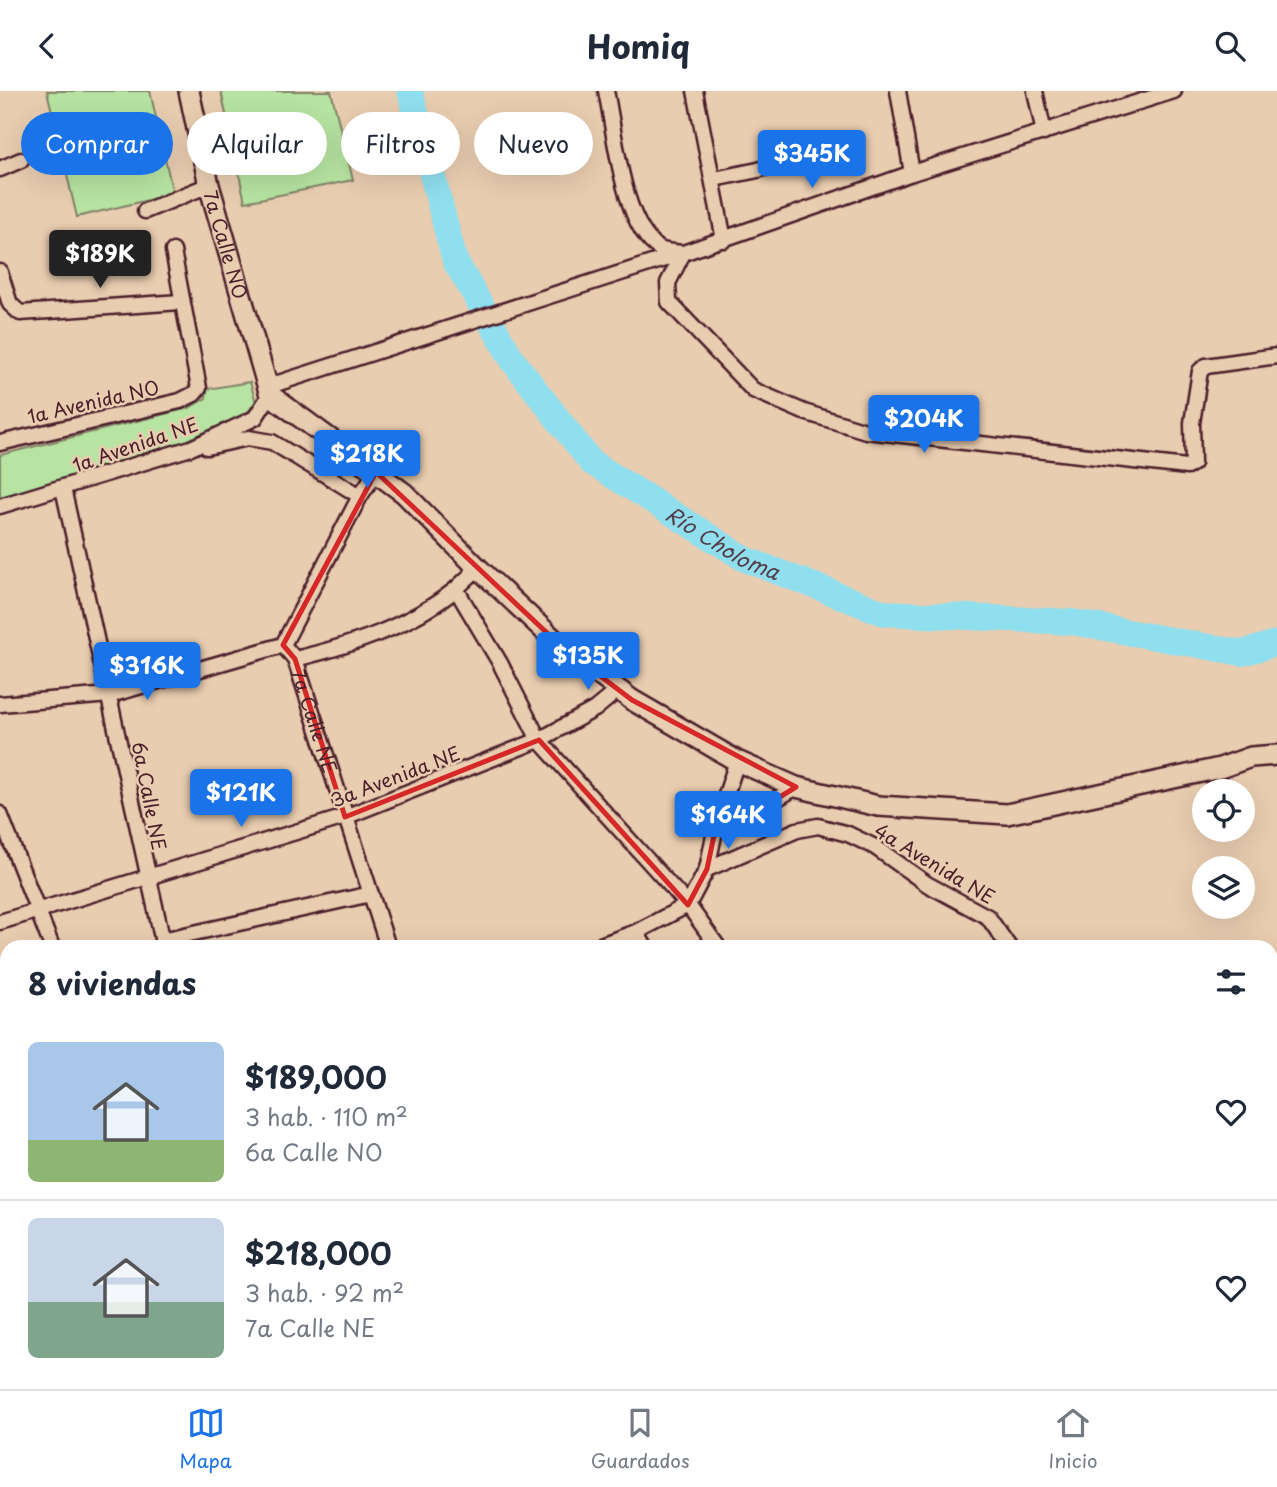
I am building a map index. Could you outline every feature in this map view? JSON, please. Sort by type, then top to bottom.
[{"type":"street","name":"7a Calle NO","points":[[189,91],[209,185],[268,391]]},
{"type":"street","points":[[606,91],[631,212],[646,235],[661,250],[683,253]]},
{"type":"street","points":[[695,91],[724,240]]},
{"type":"street","points":[[898,91],[912,173]]},
{"type":"street","points":[[1035,91],[1044,133]]},
{"type":"street","points":[[1174,91],[912,173],[724,240],[291,379],[268,391],[404,493],[562,647],[618,690],[737,761],[796,787],[878,806],[1007,814],[1073,802],[1251,757],[1277,755]]},
{"type":"street","points":[[713,179],[758,170],[836,145]]},
{"type":"street","points":[[0,169],[21,160]]},
{"type":"street","points":[[145,211],[209,185]]},
{"type":"street","points":[[0,272],[9,304],[20,313],[181,302],[173,251]]},
{"type":"street","points":[[683,253],[668,283],[669,302],[752,390],[804,412],[866,431],[1187,467],[1193,463],[1192,423],[1200,371],[1206,366],[1277,356]]},
{"type":"street","name":"1a Avenida NO","points":[[0,443],[180,401],[194,394],[199,388],[181,302]]},
{"type":"street","name":"1a Avenida NE","points":[[0,506],[191,448],[255,418],[268,391]]},
{"type":"street","points":[[191,448],[248,438],[272,442],[360,496]]},
{"type":"street","name":"7a Calle NE","points":[[376,472],[360,496],[284,645],[295,659],[386,940]]},
{"type":"street","name":"6a Calle NE","points":[[63,488],[162,940]]},
{"type":"street","points":[[295,659],[350,646],[431,609],[478,568]]},
{"type":"street","points":[[456,589],[500,663],[538,740],[688,905],[713,940]]},
{"type":"street","points":[[0,704],[110,695],[284,645]]},
{"type":"street","name":"3a Avenida NE","points":[[0,922],[146,875],[345,817],[538,740],[596,709],[618,690]]},
{"type":"street","points":[[614,940],[636,932],[688,905],[707,869],[716,826],[737,761]]},
{"type":"street","points":[[716,826],[754,813],[796,787]]},
{"type":"street","points":[[0,814],[49,940]]},
{"type":"street","name":"4a Avenida NE","points":[[707,869],[797,830],[818,826],[848,834],[875,847],[927,884],[988,917],[1005,940]]},
{"type":"street","points":[[176,940],[371,894]]},
{"type":"street","points":[[636,932],[641,940]]},
{"type":"highlighted area","points":[[376,472],[562,647],[632,700],[796,787],[754,813],[716,826],[707,869],[688,905],[539,740],[345,817],[295,659],[283,645]]},
{"type":"green space","points":[[47,91],[150,91],[155,112],[52,112]]},
{"type":"green space","points":[[221,91],[331,91],[341,131],[341,175],[352,175],[353,180],[245,202],[239,175],[327,175],[327,112],[226,112]]},
{"type":"green space","points":[[67,175],[169,175],[173,194],[77,217]]},
{"type":"green space","points":[[250,382],[256,402],[240,417],[213,432],[139,460],[0,497],[0,455],[189,408],[206,398],[207,389]]},
{"type":"waterway","name":"Río Choloma","points":[[410,91],[455,261],[514,362],[591,462],[745,559],[884,613],[1072,622],[1242,653],[1277,643]]}]
